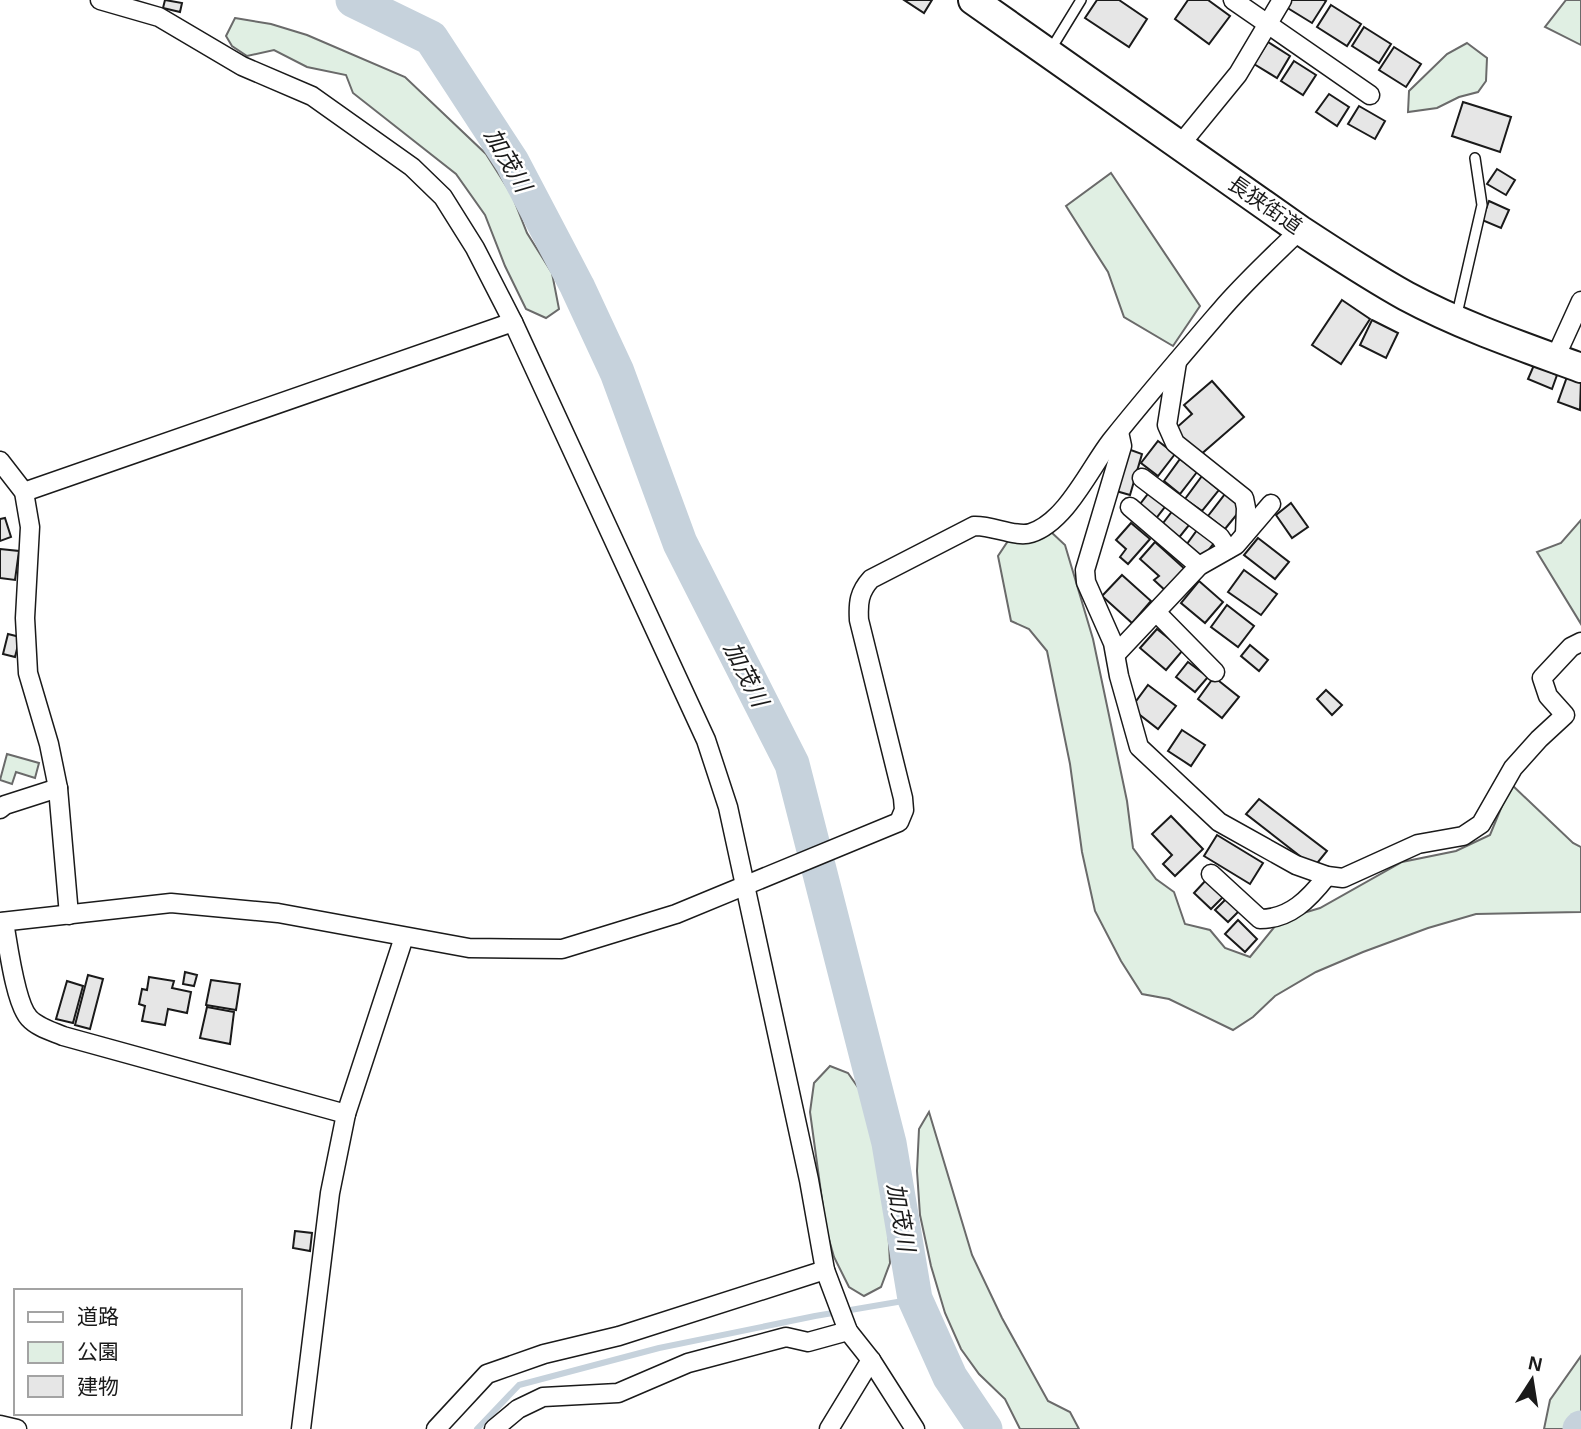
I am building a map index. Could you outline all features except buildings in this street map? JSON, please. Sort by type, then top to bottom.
[{"type":"main road","name":"長狭街道","points":[[973,0],[1300,230],[1406,295],[1455,320],[1568,363]]},
{"type":"street","points":[[100,0],[159,17],[242,66],[312,96],[412,167],[443,197],[475,248],[513,322],[706,740],[728,807],[746,885],[809,1181],[825,1270],[846,1326],[915,1429]]},
{"type":"street","points":[[1233,0],[1370,94]]},
{"type":"street","points":[[1180,145],[1238,74],[1282,0]]},
{"type":"street","points":[[346,1114],[63,1035],[38,1025],[27,1017],[20,1002],[2,922],[171,903],[278,913],[469,948],[562,949],[676,914],[899,822],[904,810],[903,798],[859,620],[858,604],[862,588],[872,579],[974,526],[987,525],[1029,534],[1050,523],[1119,432],[1177,362],[1239,290],[1300,230]]},
{"type":"street","points":[[1568,363],[1581,301]]},
{"type":"street","points":[[24,492],[513,322]]},
{"type":"street","points":[[1177,362],[1167,425],[1175,443],[1244,498],[1245,534]]},
{"type":"street","points":[[1119,432],[1122,446],[1085,570],[1086,582],[1114,643],[1119,676],[1139,747],[1219,822],[1296,865],[1327,876],[1343,878],[1418,844],[1463,836],[1480,824],[1513,768],[1573,712],[1548,696],[1542,678],[1571,647],[1581,642]]},
{"type":"street","points":[[0,461],[24,492],[30,527],[25,618],[28,673],[58,788],[69,915]]},
{"type":"street","points":[[1142,478],[1220,537],[1228,550]]},
{"type":"street","points":[[1116,654],[1199,566],[1228,550],[1271,505]]},
{"type":"street","points":[[1130,507],[1199,566]]},
{"type":"street","points":[[1157,613],[1215,672]]},
{"type":"street","points":[[0,809],[58,788]]},
{"type":"street","points":[[1211,874],[1260,919],[1272,919],[1300,907],[1327,876]]},
{"type":"street","points":[[301,1429],[330,1193],[346,1114],[404,937]]},
{"type":"street","points":[[436,1429],[487,1374],[544,1354],[619,1336],[825,1270]]},
{"type":"street","points":[[494,1429],[518,1409],[543,1398],[618,1393],[688,1363],[786,1338],[808,1342],[846,1326]]},
{"type":"street","points":[[829,1429],[871,1360]]},
{"type":"street","points":[[0,1424],[17,1429]]},
{"type":"lane","points":[[1048,53],[1081,0]]},
{"type":"lane","points":[[1455,320],[1482,205],[1475,158]]},
{"type":"green space","points":[[1566,0],[1581,0],[1581,45],[1545,27]]},
{"type":"green space","points":[[235,18],[271,24],[307,35],[405,77],[486,154],[512,195],[527,233],[552,273],[559,309],[546,318],[526,309],[485,215],[456,174],[353,93],[346,75],[307,67],[274,50],[247,56],[232,46],[226,36]]},
{"type":"green space","points":[[1467,43],[1487,58],[1486,81],[1478,92],[1459,97],[1437,108],[1408,112],[1409,91],[1447,54]]},
{"type":"green space","points":[[1111,173],[1200,306],[1173,346],[1124,317],[1108,272],[1066,206]]},
{"type":"green space","points":[[1581,520],[1581,624],[1537,552],[1561,543]]},
{"type":"green space","points":[[1050,531],[1065,545],[1093,639],[1127,801],[1133,848],[1156,879],[1174,892],[1185,924],[1210,930],[1225,948],[1250,957],[1280,920],[1320,908],[1402,862],[1456,851],[1490,835],[1511,784],[1573,843],[1581,847],[1581,912],[1476,914],[1428,928],[1316,972],[1275,996],[1253,1017],[1233,1030],[1169,999],[1142,994],[1095,911],[1082,852],[1070,764],[1047,651],[1029,629],[1011,621],[998,556],[1008,541]]},
{"type":"green space","points":[[7,754],[39,763],[35,778],[16,772],[12,784],[0,780]]},
{"type":"green space","points":[[830,1066],[848,1073],[866,1099],[876,1138],[888,1225],[890,1263],[881,1287],[864,1296],[849,1287],[834,1257],[826,1229],[810,1112],[814,1083]]},
{"type":"green space","points":[[929,1112],[972,1255],[1002,1318],[1048,1401],[1070,1412],[1079,1429],[1020,1429],[1005,1399],[979,1374],[961,1349],[945,1313],[920,1215],[917,1171],[919,1129]]},
{"type":"green space","points":[[1581,1356],[1581,1414],[1574,1429],[1544,1429],[1550,1400]]},
{"type":"waterway","name":"加茂川","points":[[353,0],[431,38],[512,162],[577,286],[617,372],[680,543],[792,764],[889,1143],[915,1299],[950,1377],[985,1429]]},
{"type":"waterway","points":[[477,1429],[519,1385],[659,1348],[815,1316],[915,1299]]}]
